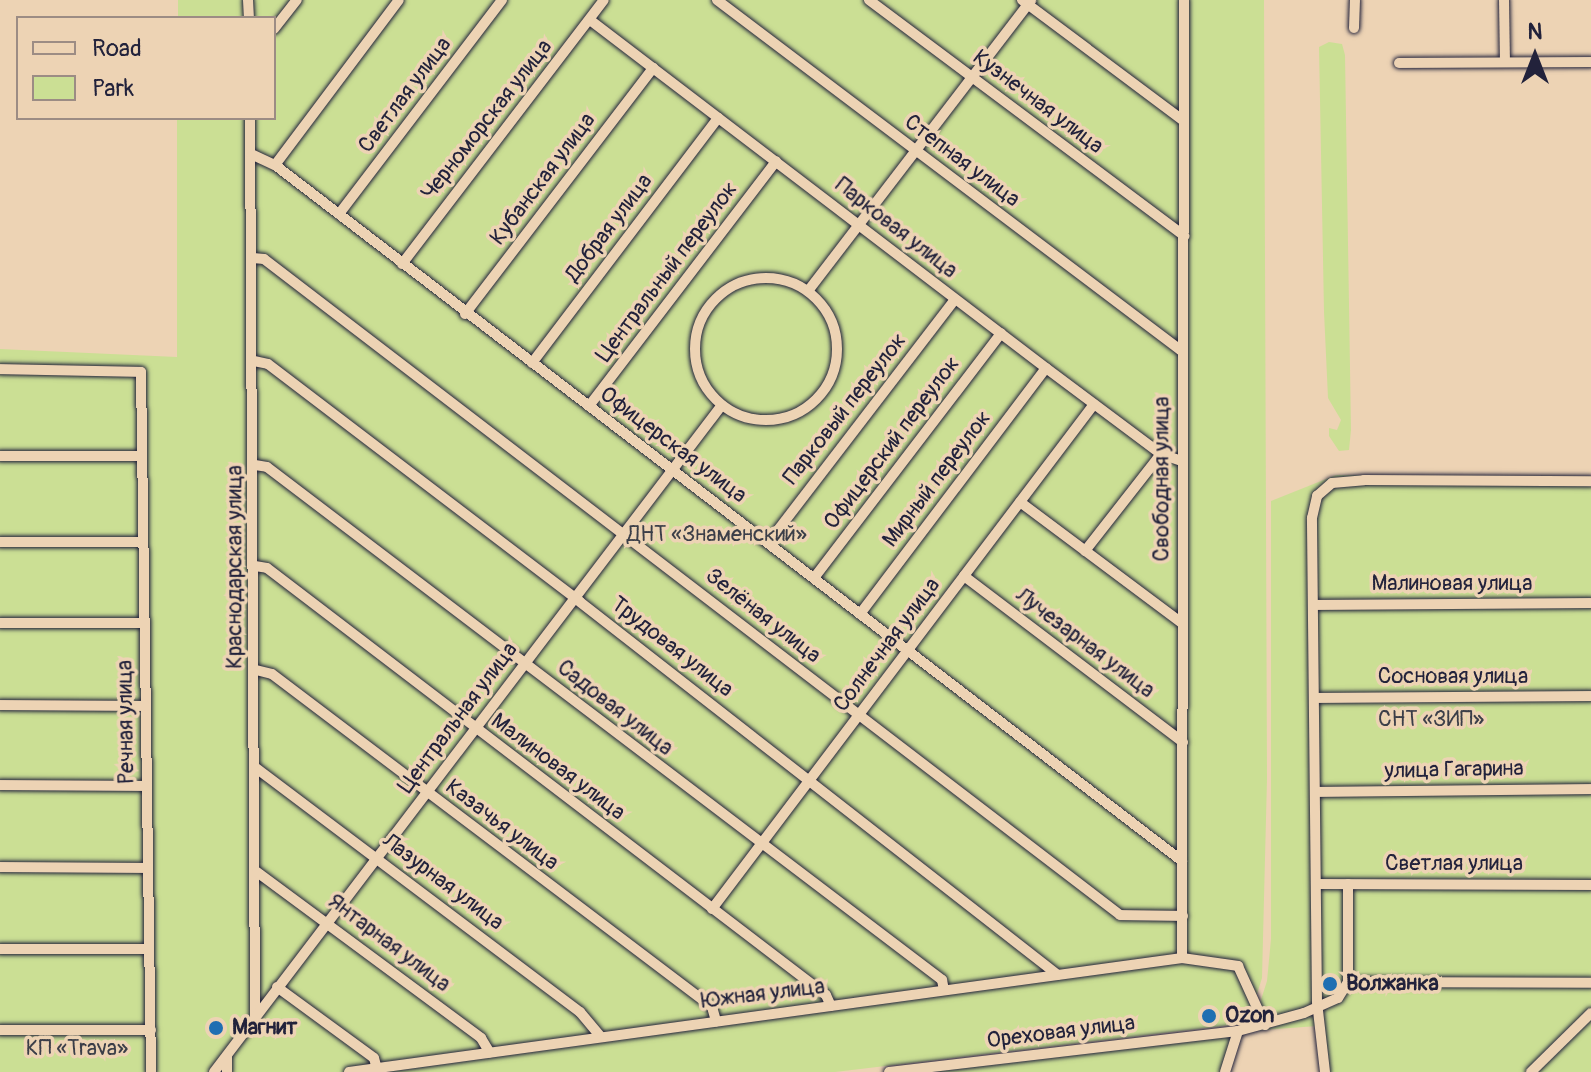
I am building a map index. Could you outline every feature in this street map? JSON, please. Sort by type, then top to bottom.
[{"type":"street","points":[[276,26],[297,0]]},
{"type":"street","points":[[275,165],[399,0]]},
{"type":"street","name":"Светлая улица","points":[[339,214],[502,0]]},
{"type":"street","name":"Черноморская улица","points":[[402,264],[604,0]]},
{"type":"street","name":"Степная улица","points":[[717,0],[1183,352]]},
{"type":"street","name":"Кузнечная улица","points":[[869,0],[1184,236]]},
{"type":"street","points":[[1354,28],[1355,0]]},
{"type":"street","points":[[1504,0],[1505,61]]},
{"type":"street","points":[[808,291],[1027,1],[1184,121]]},
{"type":"street","name":"Свободная улица","points":[[1182,1],[1182,958]]},
{"type":"street","name":"Парковая улица","points":[[590,20],[1161,454],[1181,461]]},
{"type":"street","points":[[1399,63],[1591,62]]},
{"type":"street","name":"Кубанская улица","points":[[465,314],[653,68]]},
{"type":"street","name":"Добрая улица","points":[[532,363],[718,118]]},
{"type":"street","name":"Краснодарская улица","points":[[250,120],[255,465],[255,1016]]},
{"type":"street","name":"Офицерская улица","points":[[251,154],[275,165],[465,314],[673,469],[1182,861]]},
{"type":"street","name":"Центральный переулок","points":[[589,406],[776,161]]},
{"type":"street","name":"Зелёная улица","points":[[253,258],[264,259],[1120,915],[1183,916]]},
{"type":"street","points":[[757,278],[780,278],[808,291],[836,330],[834,373],[824,391],[799,411],[769,420],[722,405],[695,360],[699,326],[716,297],[757,278]]},
{"type":"street","name":"Парковый переулок","points":[[768,543],[955,299]]},
{"type":"street","name":"Офицерский переулок","points":[[814,578],[1001,333]]},
{"type":"street","name":"Трудовая улица","points":[[254,361],[268,364],[574,597],[1058,975]]},
{"type":"street","name":"Мирный переулок","points":[[860,614],[1046,368]]},
{"type":"street","name":"Речная улица","points":[[0,369],[141,372],[151,1072]]},
{"type":"street","name":"Солнечная улица","points":[[712,909],[1094,404]]},
{"type":"street","name":"Центральная улица","points":[[214,1072],[722,405]]},
{"type":"street","points":[[1085,551],[1161,454]]},
{"type":"street","points":[[0,456],[141,456]]},
{"type":"street","name":"Садовая улица","points":[[255,465],[267,467],[760,846],[942,980],[944,990]]},
{"type":"street","points":[[1325,1072],[1317,1002],[1312,518],[1317,496],[1332,483],[1591,481]]},
{"type":"street","points":[[1020,502],[1182,623]]},
{"type":"street","points":[[0,542],[142,542]]},
{"type":"street","name":"Малиновая улица","points":[[255,566],[267,568],[826,995],[831,1006]]},
{"type":"street","name":"Лучезарная улица","points":[[964,576],[1183,742]]},
{"type":"street","name":"Малиновая улица","points":[[1314,605],[1591,603]]},
{"type":"street","points":[[0,623],[144,623]]},
{"type":"street","name":"Казачья улица","points":[[256,670],[272,674],[712,1007],[716,1021]]},
{"type":"street","name":"Сосновая улица","points":[[1315,698],[1591,696]]},
{"type":"street","points":[[0,705],[145,706]]},
{"type":"street","name":"Лазурная улица","points":[[256,768],[580,1012],[600,1036]]},
{"type":"street","points":[[0,785],[147,786]]},
{"type":"street","name":"улица Гагарина","points":[[1316,792],[1591,789]]},
{"type":"street","points":[[0,867],[148,868]]},
{"type":"street","name":"Янтарная улица","points":[[257,872],[328,921],[481,1038],[490,1053]]},
{"type":"street","name":"Светлая улица","points":[[1318,884],[1591,885]]},
{"type":"street","points":[[1348,884],[1348,982],[1591,983]]},
{"type":"street","points":[[0,949],[149,949]]},
{"type":"street","name":"Южная улица","points":[[349,1072],[1182,958],[1238,966],[1265,1025]]},
{"type":"street","name":"Ореховая улица","points":[[889,1072],[1238,1031],[1304,1013],[1317,1002],[1338,998],[1348,982]]},
{"type":"street","points":[[277,987],[374,1058],[377,1069]]},
{"type":"street","points":[[1531,1072],[1591,1013]]},
{"type":"street","points":[[0,1030],[151,1030]]},
{"type":"street","points":[[1225,1072],[1238,1031]]},
{"type":"street","points":[[227,1056],[227,1072]]},
{"type":"green space","name":"ДНТ «Знаменский»","points":[[178,0],[1264,0],[1267,779],[1262,978],[1248,1023],[835,1072],[0,1072],[0,349],[177,357],[177,120],[276,120],[276,16],[178,16]]},
{"type":"green space","points":[[1329,42],[1342,44],[1345,55],[1351,430],[1349,450],[1339,451],[1329,436],[1329,428],[1337,430],[1341,420],[1328,398],[1324,312],[1319,47]]},
{"type":"green space","name":"СНТ «ЗИП»","points":[[1336,475],[1591,476],[1591,1072],[1322,1072],[1317,1026],[1251,1031],[1267,981],[1271,939],[1271,501]]},
{"type":"green space","points":[[1238,1031],[1225,1072],[889,1072]]},
{"type":"place","name":"Волжанка","points":[[1330,984]]},
{"type":"place","name":"Ozon","points":[[1209,1016]]},
{"type":"place","name":"Магнит","points":[[216,1028]]},
{"type":"park label","name":"КП «Trava»","points":[[77,1049]]}]
